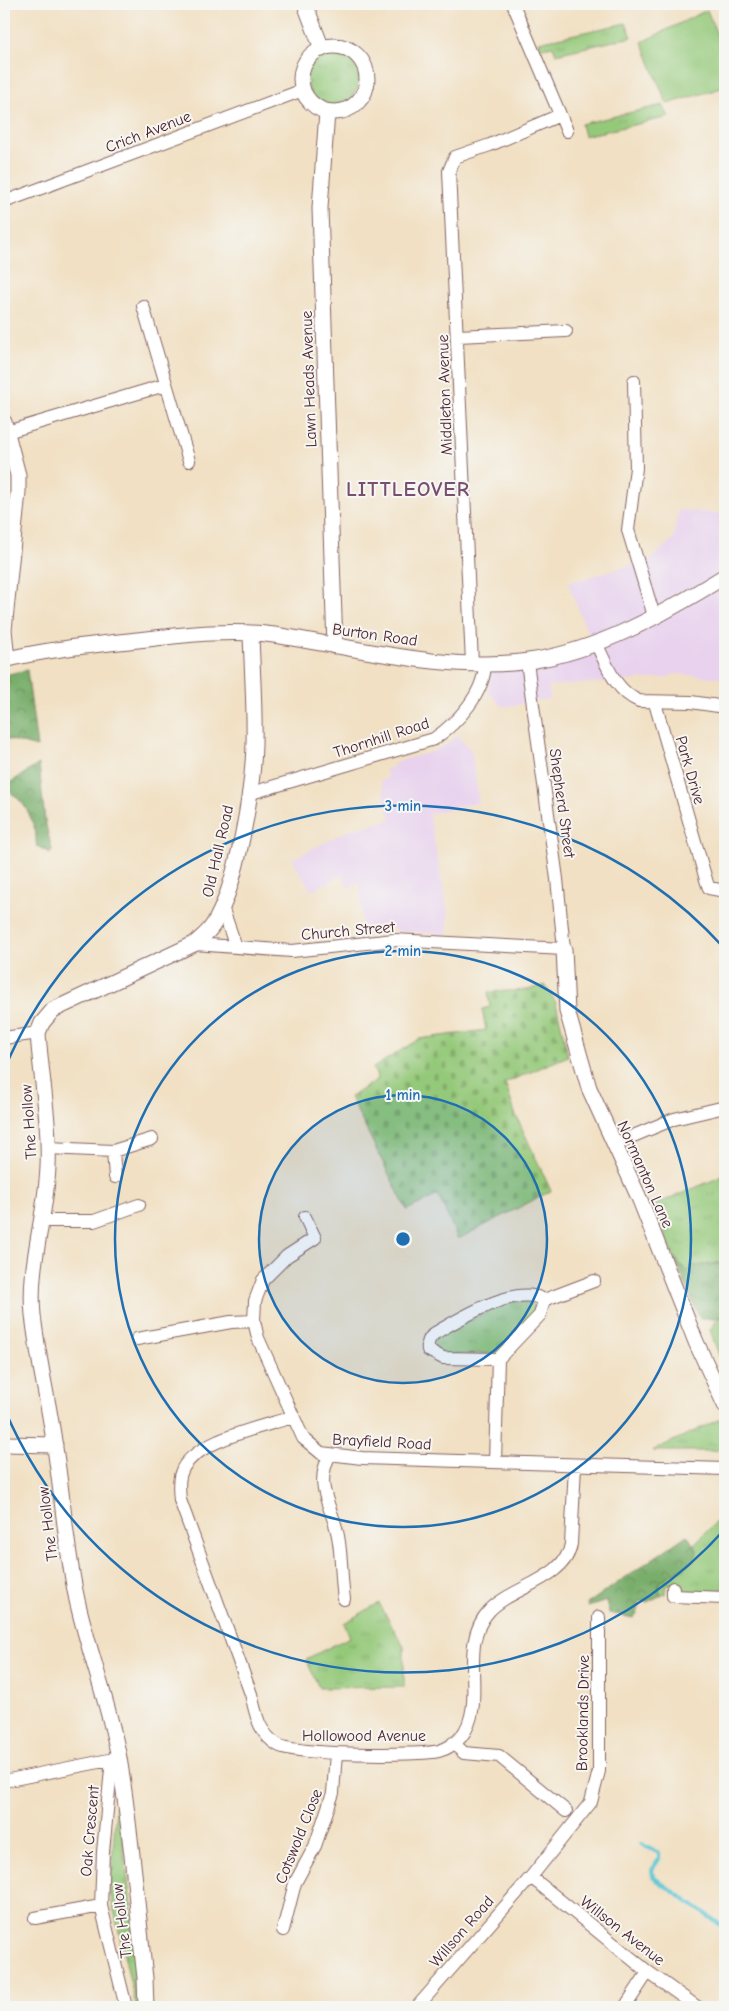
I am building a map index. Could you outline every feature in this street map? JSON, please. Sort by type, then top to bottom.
[{"type":"street","points":[[305,4],[322,49]]},
{"type":"street","points":[[513,4],[567,131]]},
{"type":"street","points":[[341,47],[355,53],[363,63],[366,78],[364,90],[357,102],[345,110],[327,112],[312,104],[303,90],[302,78],[305,63],[313,53],[322,49],[341,47]]},
{"type":"street","name":"Crich Avenue","points":[[4,202],[303,90]]},
{"type":"street","name":"Lawn Heads Avenue","points":[[327,112],[320,208],[335,646]]},
{"type":"street","name":"Middleton Avenue","points":[[479,663],[458,336],[449,179],[450,166],[455,156],[490,145],[560,115]]},
{"type":"street","points":[[143,306],[188,460]]},
{"type":"street","points":[[458,336],[566,331]]},
{"type":"street","points":[[634,381],[636,468],[628,530],[654,616]]},
{"type":"street","points":[[5,660],[4,630],[18,492],[18,475],[5,427],[165,385]]},
{"type":"street","name":"Burton Road","points":[[5,660],[109,643],[183,635],[251,633],[403,656],[479,663],[527,662],[568,653],[596,643],[654,616],[725,576]]},
{"type":"street","name":"Old Hall Road","points":[[38,1033],[42,1023],[53,1010],[194,944],[212,927],[222,907],[233,875],[248,794],[254,744],[251,633]]},
{"type":"street","points":[[596,643],[611,675],[623,690],[640,702],[690,702],[725,707]]},
{"type":"street","name":"Shepherd Street","points":[[527,662],[558,879],[564,950]]},
{"type":"street","name":"Thornhill Road","points":[[248,794],[434,739],[449,729],[467,708],[482,683],[479,663]]},
{"type":"street","name":"Park Drive","points":[[655,703],[707,883],[710,888],[725,891]]},
{"type":"street","points":[[222,907],[236,947]]},
{"type":"street","name":"Church Street","points":[[194,944],[292,951],[394,940],[564,950]]},
{"type":"street","name":"Normanton Lane","points":[[564,950],[566,1000],[572,1029],[589,1088],[640,1200],[696,1342],[725,1405]]},
{"type":"street","points":[[4,1038],[38,1033]]},
{"type":"street","name":"The Hollow","points":[[38,1033],[47,1117],[48,1148],[43,1221],[34,1258],[31,1287],[37,1340],[55,1445],[70,1566],[86,1634],[112,1722],[115,1759],[145,1978],[146,2007]]},
{"type":"street","points":[[614,1144],[674,1119],[725,1108]]},
{"type":"street","points":[[48,1148],[113,1151],[152,1139]]},
{"type":"street","points":[[113,1151],[115,1177]]},
{"type":"street","points":[[43,1221],[94,1221],[139,1205]]},
{"type":"street","name":"Brayfield Road","points":[[305,1217],[315,1238],[287,1256],[263,1280],[255,1301],[254,1321],[258,1338],[292,1417],[303,1438],[321,1453],[362,1458],[575,1466],[725,1469]]},
{"type":"street","points":[[498,1359],[443,1358],[428,1350],[427,1344],[429,1338],[435,1333],[483,1307],[521,1295],[538,1297],[544,1300],[594,1281]]},
{"type":"street","points":[[495,1462],[498,1359],[540,1315],[544,1300]]},
{"type":"street","points":[[138,1339],[231,1322],[254,1321]]},
{"type":"street","name":"Hollowood Avenue","points":[[292,1417],[211,1445],[193,1454],[180,1473],[180,1500],[251,1694],[261,1730],[276,1744],[290,1751],[336,1754],[432,1752],[441,1750],[453,1743]]},
{"type":"street","points":[[4,1444],[55,1445]]},
{"type":"street","points":[[330,1454],[323,1469],[323,1491],[339,1538],[344,1599]]},
{"type":"street","points":[[566,1812],[499,1756],[464,1754],[453,1743],[465,1731],[471,1716],[474,1644],[480,1622],[501,1601],[559,1566],[568,1556],[571,1544],[575,1466]]},
{"type":"street","points":[[673,1588],[673,1596],[725,1598]]},
{"type":"street","name":"Brooklands Drive","points":[[530,1877],[587,1810],[594,1794],[599,1759],[599,1617]]},
{"type":"street","name":"Cotswold Close","points":[[283,1930],[295,1883],[315,1846],[334,1793],[336,1754]]},
{"type":"street","points":[[4,1781],[115,1759]]},
{"type":"street","name":"Oak Crescent","points":[[115,1759],[102,1852],[101,1906],[126,2007]]},
{"type":"street","name":"Willson Avenue","points":[[530,1877],[648,1972],[697,2007]]},
{"type":"street","name":"Willson Road","points":[[417,2007],[530,1877]]},
{"type":"street","points":[[35,1918],[101,1906]]},
{"type":"street","points":[[625,2007],[648,1972]]},
{"type":"shaded area","points":[[678,510],[725,514],[725,678],[676,674],[666,678],[549,686],[550,699],[503,707],[488,692],[490,673],[583,655],[588,634],[568,583],[650,560],[674,538]]},
{"type":"shaded area","points":[[457,735],[471,750],[479,802],[429,814],[448,913],[448,934],[396,931],[396,929],[385,926],[371,927],[362,931],[360,883],[348,888],[342,875],[311,891],[292,859],[349,830],[391,820],[381,781],[388,778],[385,770],[393,767],[395,762],[431,752],[447,744]]},
{"type":"green space","points":[[707,10],[725,55],[725,87],[667,104],[642,42]]},
{"type":"green space","points":[[626,23],[632,37],[556,54],[553,46],[542,48],[539,42]]},
{"type":"green space","points":[[328,53],[338,53],[352,60],[359,74],[359,84],[352,98],[338,105],[328,105],[318,101],[311,94],[307,84],[307,74],[311,64],[318,57]]},
{"type":"green space","points":[[663,105],[669,117],[584,136],[581,124]]},
{"type":"green space","points":[[27,670],[37,747],[4,738],[4,675]]},
{"type":"green space","points":[[39,764],[45,821],[52,850],[50,853],[37,846],[36,832],[28,812],[19,799],[9,791],[8,784]]},
{"type":"green space","points":[[545,985],[556,1003],[568,1056],[505,1083],[515,1113],[551,1191],[458,1239],[438,1195],[407,1210],[350,1097],[378,1079],[373,1068],[419,1039],[486,1030],[482,1009],[490,1007],[488,992],[527,990]]},
{"type":"green space","points":[[725,1175],[725,1263],[719,1262],[687,1273],[674,1257],[652,1206]]},
{"type":"green space","points":[[674,1257],[687,1272],[692,1266],[725,1263],[725,1317],[700,1319]]},
{"type":"green space","points":[[528,1300],[533,1304],[534,1314],[500,1353],[443,1355],[434,1347],[433,1343],[438,1335],[507,1303]]},
{"type":"green space","points":[[725,1317],[725,1372],[710,1330],[718,1318]]},
{"type":"green space","points":[[722,1418],[725,1424],[725,1443],[716,1451],[652,1451]]},
{"type":"green space","points":[[725,1513],[725,1533],[722,1551],[724,1588],[716,1593],[685,1591],[682,1585],[667,1584],[666,1594],[659,1593],[659,1583],[690,1562],[696,1551],[694,1544]]},
{"type":"green space","points":[[687,1535],[697,1550],[695,1556],[687,1566],[669,1575],[659,1583],[659,1593],[662,1595],[647,1602],[639,1601],[637,1614],[633,1618],[609,1613],[607,1601],[588,1607],[587,1604]]},
{"type":"green space","points":[[379,1603],[404,1647],[404,1687],[319,1688],[306,1659],[350,1637],[344,1623]]},
{"type":"green space","points":[[117,1791],[142,1994],[140,2007],[136,2007],[110,1893]]},
{"type":"waterway","points":[[641,1844],[659,1853],[659,1859],[652,1870],[653,1877],[725,1928]]},
{"type":"district","name":"LITTLEOVER","points":[[408,489]]}]
